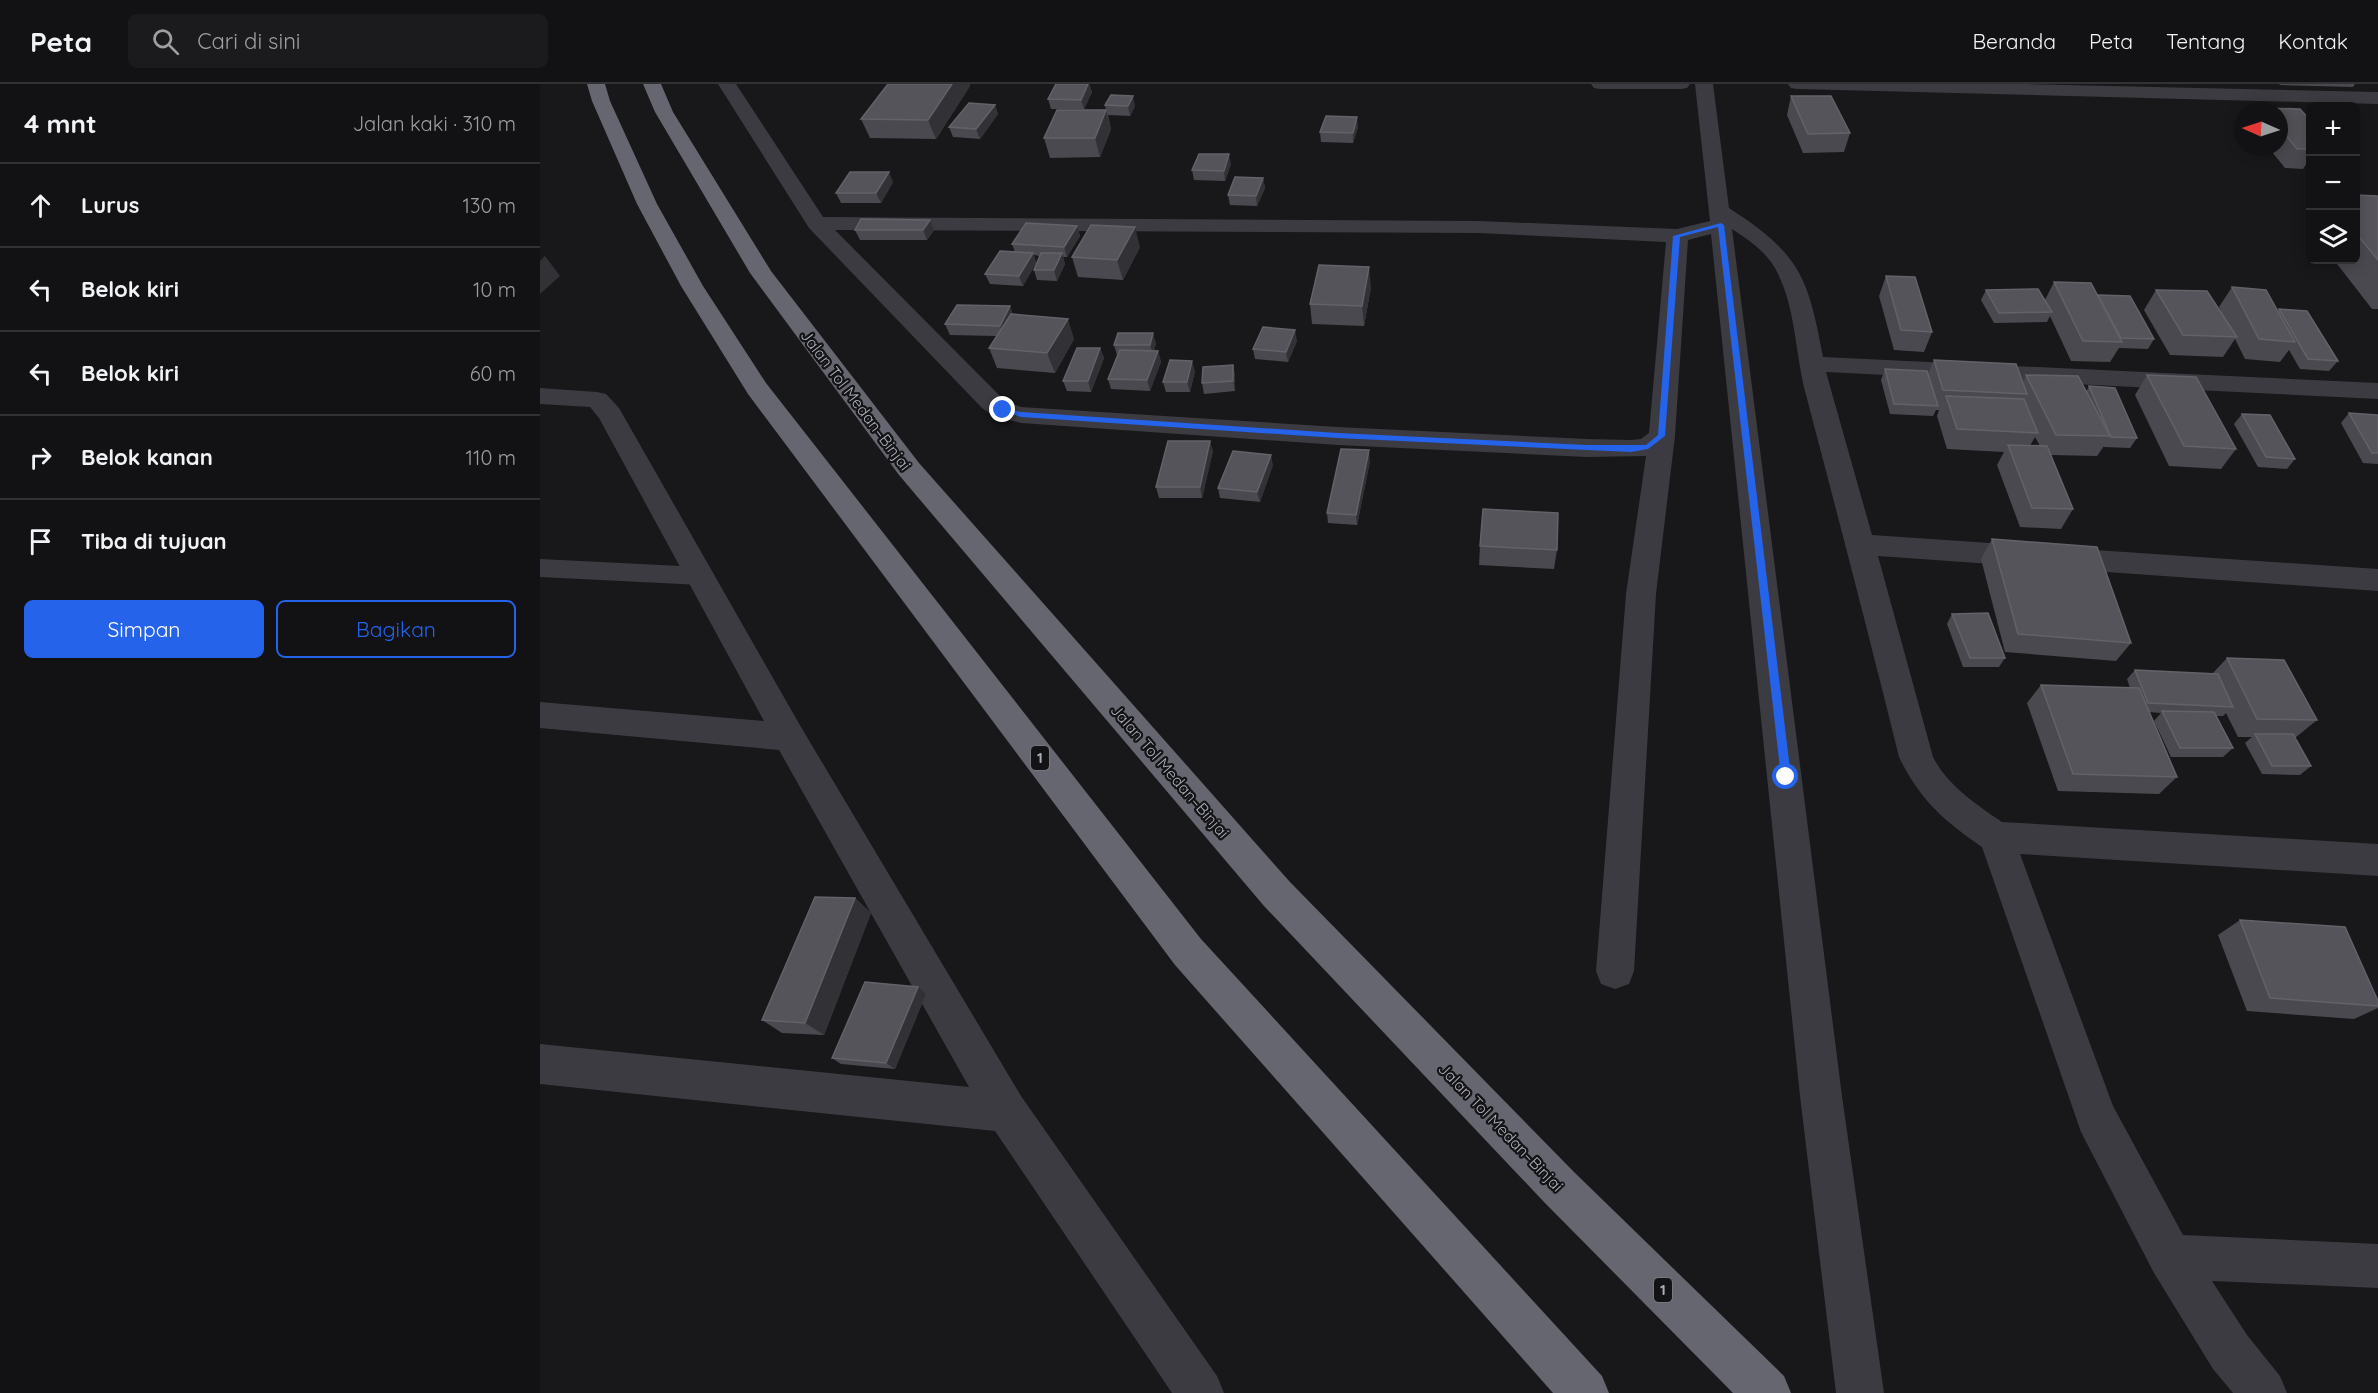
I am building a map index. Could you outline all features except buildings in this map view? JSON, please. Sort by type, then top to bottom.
[{"type":"highway","name":"1","points":[[596,84],[601,101],[647,204],[692,286],[757,388],[1188,952],[1585,1393]]},
{"type":"highway","name":"Jalan Tol Medan–Binjai","points":[[652,84],[664,112],[761,273],[909,470],[1277,894],[1559,1187],[1767,1393]]},
{"type":"street","points":[[727,84],[817,223],[991,402],[1003,410],[1021,415],[1315,434],[1587,448],[1648,447],[1662,436]]},
{"type":"street","points":[[1600,84],[1681,84]]},
{"type":"street","points":[[1704,84],[1786,777],[1821,1096],[1860,1393]]},
{"type":"street","points":[[1797,84],[2378,98]]},
{"type":"street","points":[[2372,84],[2378,91]]},
{"type":"street","points":[[817,223],[1479,227],[1677,236],[1720,218],[1763,240],[1789,272],[1802,307],[1811,364],[1862,545],[1916,757],[1932,788],[1964,815],[1996,837],[2378,860]]},
{"type":"street","points":[[1615,971],[1641,594],[1662,436],[1677,236]]},
{"type":"street","points":[[1811,364],[2378,391]]},
{"type":"street","points":[[540,396],[597,400],[610,414],[657,503],[701,576],[789,737],[1006,1111],[1200,1393]]},
{"type":"street","points":[[1862,545],[2378,580]]},
{"type":"street","points":[[540,715],[789,737]]},
{"type":"street","points":[[1996,837],[2096,1118],[2170,1257],[2230,1352],[2263,1393]]},
{"type":"street","points":[[540,1064],[1006,1111]]},
{"type":"street","points":[[2170,1257],[2378,1266]]},
{"type":"lane","points":[[540,568],[701,576]]},
{"type":"route","points":[[1003,410],[1021,415],[1338,436],[1587,448],[1648,447],[1662,436],[1677,236],[1721,225],[1786,777]]}]
